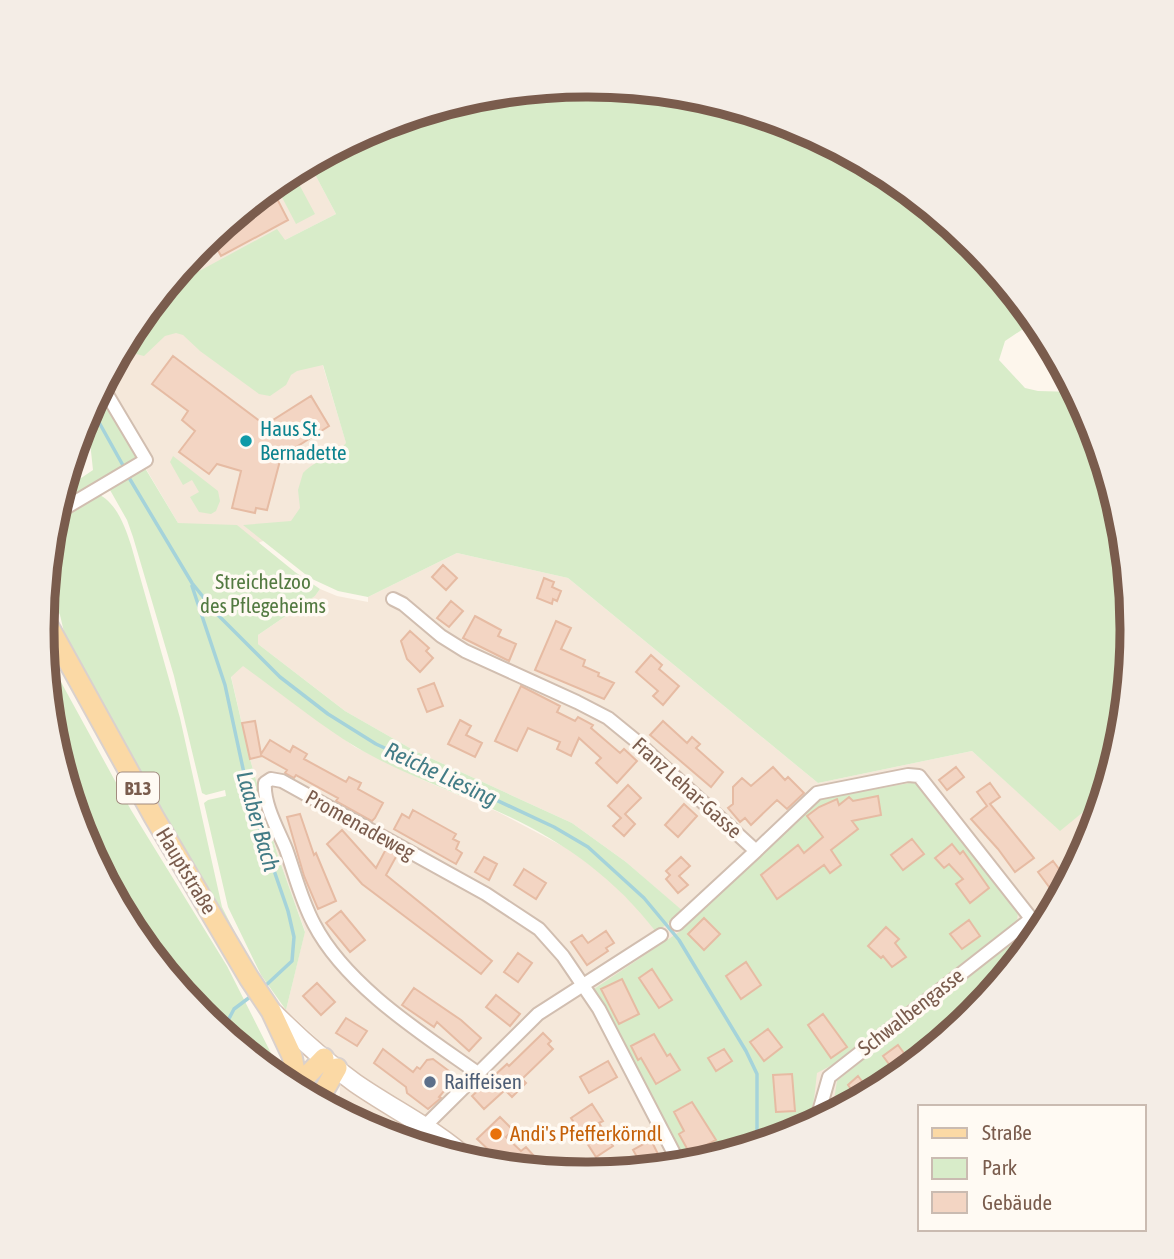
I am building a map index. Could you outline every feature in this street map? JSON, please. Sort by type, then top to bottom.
[{"type":"main road","name":"Hauptstraße","points":[[54,636],[154,817],[270,1009]]},
{"type":"main road","points":[[270,1009],[330,1063],[448,1144]]},
{"type":"main road","name":"B13","points":[[270,1009],[292,1056],[296,1075]]},
{"type":"main road","points":[[306,1082],[330,1063]]},
{"type":"main road","points":[[321,1091],[330,1063]]},
{"type":"street","points":[[69,506],[146,460],[108,396]]},
{"type":"street","name":"Franz Lehar-Gasse","points":[[393,599],[403,604],[441,636],[488,664],[608,718],[756,851],[817,793],[908,775],[919,776],[1031,919]]},
{"type":"street","name":"Promenadeweg","points":[[479,1074],[409,1025],[369,990],[327,944],[305,905],[270,807],[265,783],[271,779],[282,781],[511,909],[551,941],[599,1009],[675,1155]]},
{"type":"street","points":[[677,924],[756,851]]},
{"type":"street","name":"Schwalbengasse","points":[[820,1108],[829,1077],[1031,919]]},
{"type":"street","points":[[425,1126],[538,1014],[661,935]]},
{"type":"shaded area","points":[[314,172],[336,214],[285,240],[360,489],[343,517],[260,542],[254,549],[178,523],[106,401],[144,334],[186,278],[236,229]]},
{"type":"shaded area","points":[[457,553],[568,578],[818,783],[972,751],[1060,830],[1089,807],[1065,865],[1048,896],[1010,954],[988,981],[938,1030],[911,1052],[853,1091],[823,1107],[758,1134],[657,1158],[552,1161],[517,1158],[449,1144],[383,1122],[338,1100],[338,1058],[286,1010],[305,931],[277,853],[250,759],[231,676],[243,665],[355,747],[498,812],[572,851],[607,878],[640,911],[656,932],[683,912],[626,862],[572,823],[415,751],[345,711],[258,644],[258,635],[315,596],[320,589],[337,596],[368,602],[368,597]]},
{"type":"green space","points":[[587,97],[657,101],[758,125],[791,137],[853,168],[911,207],[938,229],[988,278],[1025,327],[1005,341],[999,360],[1025,388],[1064,392],[1102,492],[1110,526],[1119,595],[1119,664],[1110,733],[1088,808],[1060,831],[972,751],[818,783],[568,578],[457,553],[368,597],[338,591],[310,578],[243,525],[291,521],[300,508],[298,490],[303,473],[346,443],[323,365],[297,371],[291,375],[286,385],[270,396],[259,394],[200,351],[183,335],[176,333],[165,336],[144,356],[132,353],[164,305],[186,278],[277,229],[285,240],[336,214],[314,172],[383,137],[449,115],[483,107],[517,101]]},
{"type":"green space","points":[[298,183],[315,214],[296,224],[281,194]]},
{"type":"green space","points":[[106,401],[138,457],[70,500],[75,482],[93,470],[90,442]]},
{"type":"green space","points":[[173,456],[218,491],[220,501],[216,511],[211,514],[199,512],[190,497],[199,492],[192,480],[183,485],[170,462]]},
{"type":"green space","name":"Streichelzoo des Pflegeheims","points":[[145,468],[178,523],[237,525],[320,589],[315,596],[258,635],[258,644],[345,711],[415,751],[572,823],[626,862],[684,912],[656,932],[640,912],[604,877],[564,847],[520,822],[356,747],[243,666],[231,677],[250,759],[277,853],[305,932],[286,1010],[261,975],[228,907],[204,803],[226,796],[225,790],[206,795],[202,793],[174,676],[133,537],[110,490]]},
{"type":"green space","points":[[98,494],[110,503],[123,523],[180,718],[222,907],[251,964],[224,923],[67,645],[55,604],[67,514]]},
{"type":"green space","points":[[56,673],[131,810],[227,966],[275,1060],[236,1030],[186,981],[164,954],[126,896],[95,833],[72,767],[64,733]]},
{"type":"green space","points":[[915,782],[1018,911],[1017,922],[847,1057],[817,1073],[811,1113],[758,1134],[682,1154],[594,989],[682,930],[821,799]]},
{"type":"green space","points":[[1025,932],[988,981],[938,1030],[883,1072],[834,1101],[837,1081],[976,968]]},
{"type":"building","points":[[276,197],[288,220],[221,256],[216,247]]},
{"type":"building","name":"Haus St. Bernadette","points":[[173,356],[265,425],[311,396],[329,426],[281,457],[267,510],[256,508],[255,513],[232,508],[241,471],[217,464],[209,474],[179,452],[195,431],[182,420],[188,411],[152,384]]},
{"type":"building","points":[[443,565],[457,578],[446,590],[432,577]]},
{"type":"building","points":[[544,578],[554,582],[552,587],[561,591],[557,601],[553,599],[552,604],[537,598]]},
{"type":"building","points":[[451,601],[463,611],[449,627],[437,618]]},
{"type":"building","points":[[475,616],[501,630],[498,636],[516,644],[509,661],[463,638]]},
{"type":"building","points":[[556,621],[571,628],[561,649],[585,660],[583,666],[614,683],[604,699],[535,670]]},
{"type":"building","points":[[410,631],[429,648],[426,651],[433,658],[420,672],[407,659],[401,641]]},
{"type":"building","points":[[651,655],[662,665],[659,669],[679,686],[663,705],[653,696],[658,691],[636,672]]},
{"type":"building","points":[[434,683],[443,706],[427,712],[418,689]]},
{"type":"building","points":[[521,686],[560,706],[557,712],[575,721],[578,717],[593,725],[591,728],[620,753],[624,749],[637,761],[617,783],[596,763],[601,758],[579,738],[571,756],[557,749],[560,742],[528,728],[517,751],[495,741]]},
{"type":"building","points":[[460,720],[471,726],[466,735],[482,743],[475,757],[448,744]]},
{"type":"building","points":[[255,721],[261,754],[270,740],[290,752],[293,746],[307,754],[304,759],[346,782],[349,777],[361,783],[358,789],[383,803],[375,818],[372,821],[336,801],[338,798],[296,775],[294,778],[285,773],[287,770],[262,756],[250,759],[242,723]]},
{"type":"building","points":[[663,721],[687,743],[692,737],[700,744],[696,748],[723,772],[711,787],[650,735]]},
{"type":"building","points":[[773,767],[785,780],[788,777],[804,793],[787,809],[777,800],[751,825],[745,818],[740,822],[728,808],[733,804],[733,787],[742,778],[751,786]]},
{"type":"building","points":[[956,767],[964,777],[947,790],[939,780]]},
{"type":"building","points":[[990,783],[1000,797],[990,804],[1034,858],[1015,872],[971,819],[987,806],[977,792]]},
{"type":"building","points":[[628,785],[641,798],[625,814],[635,824],[624,836],[613,826],[621,818],[608,806]]},
{"type":"building","points":[[878,796],[881,815],[852,821],[858,829],[831,850],[841,865],[830,873],[824,865],[777,899],[761,875],[798,845],[804,853],[823,837],[807,816],[837,799],[839,805],[849,797],[853,801]]},
{"type":"building","points":[[684,804],[697,816],[678,837],[665,825]]},
{"type":"building","points":[[413,810],[456,834],[453,839],[459,842],[456,849],[462,853],[456,864],[394,829],[402,814],[409,818]]},
{"type":"building","points":[[300,814],[314,855],[316,853],[336,901],[318,909],[304,876],[287,817]]},
{"type":"building","points":[[342,830],[376,868],[386,849],[397,855],[386,875],[492,961],[481,974],[362,884],[327,844]]},
{"type":"building","points":[[912,839],[924,854],[903,870],[891,855]]},
{"type":"building","points":[[952,844],[960,854],[963,851],[989,888],[970,903],[956,884],[963,879],[949,864],[944,868],[935,858]]},
{"type":"building","points":[[484,857],[497,864],[489,880],[475,872]]},
{"type":"building","points":[[681,857],[690,866],[679,876],[688,885],[678,893],[666,879],[670,875],[666,871]]},
{"type":"building","points":[[1053,861],[1061,872],[1051,890],[1038,872]]},
{"type":"building","points":[[524,869],[546,883],[536,899],[514,885]]},
{"type":"building","points":[[341,911],[365,940],[350,952],[326,923]]},
{"type":"building","points":[[704,918],[720,934],[704,950],[688,934]]},
{"type":"building","points":[[969,920],[980,936],[962,949],[950,934]]},
{"type":"building","points":[[886,927],[899,939],[895,943],[906,957],[892,967],[883,956],[881,958],[868,946]]},
{"type":"building","points":[[606,931],[614,943],[606,948],[608,951],[587,965],[571,942],[582,935],[588,943]]},
{"type":"building","points":[[518,953],[532,963],[518,982],[504,972]]},
{"type":"building","points":[[746,962],[761,985],[741,999],[726,976]]},
{"type":"building","points":[[652,969],[672,1000],[659,1008],[639,978]]},
{"type":"building","points":[[622,979],[639,1014],[619,1024],[601,989]]},
{"type":"building","points":[[317,983],[335,1002],[321,1015],[303,996]]},
{"type":"building","points":[[414,988],[461,1020],[481,1038],[469,1051],[437,1022],[434,1027],[402,1005]]},
{"type":"building","points":[[496,995],[520,1014],[510,1026],[486,1007]]},
{"type":"building","points":[[823,1014],[847,1047],[831,1058],[808,1025]]},
{"type":"building","points":[[346,1018],[367,1031],[357,1046],[336,1033]]},
{"type":"building","points":[[768,1029],[782,1047],[764,1061],[750,1042]]},
{"type":"building","points":[[543,1033],[551,1041],[548,1044],[553,1049],[522,1079],[526,1083],[512,1097],[505,1090],[484,1109],[472,1096],[507,1064],[509,1066]]},
{"type":"building","points":[[654,1034],[667,1056],[670,1054],[680,1070],[656,1084],[631,1046]]},
{"type":"building","points":[[898,1045],[906,1056],[891,1066],[883,1056]]},
{"type":"building","name":"Raiffeisen","points":[[383,1049],[413,1072],[417,1067],[420,1069],[427,1060],[433,1059],[453,1074],[454,1079],[439,1097],[441,1098],[428,1109],[407,1093],[406,1087],[374,1063]]},
{"type":"building","points":[[724,1049],[732,1061],[716,1071],[708,1058]]},
{"type":"building","points":[[608,1061],[617,1077],[589,1093],[580,1077]]},
{"type":"building","points":[[792,1074],[795,1111],[776,1112],[773,1075]]},
{"type":"building","points":[[858,1076],[864,1084],[852,1091],[848,1085]]},
{"type":"building","points":[[692,1102],[716,1140],[689,1152],[679,1134],[684,1131],[674,1112]]},
{"type":"building","points":[[592,1104],[603,1121],[599,1123],[613,1146],[596,1157],[571,1118]]},
{"type":"building","points":[[500,1117],[513,1130],[506,1137],[521,1151],[526,1147],[534,1156],[531,1159],[493,1154],[477,1139]]},
{"type":"building","points":[[651,1140],[658,1154],[650,1159],[638,1160],[633,1150]]},
{"type":"waterway","name":"Reiche Liesing","points":[[98,420],[125,469]]},
{"type":"waterway","name":"Reiche Liesing","points":[[128,476],[192,583],[216,613],[280,677],[328,714],[376,744],[554,827],[588,847],[644,898],[679,940],[757,1074],[757,1134]]},
{"type":"waterway","name":"Laaber Bach","points":[[192,586],[225,685],[250,801],[288,911],[294,937],[292,961],[263,988]]},
{"type":"waterway","name":"Laaber Bach","points":[[227,1022],[234,1009],[254,994]]},
{"type":"place","name":"Haus St. Bernadette","points":[[246,441]]},
{"type":"place","name":"Raiffeisen","points":[[430,1082]]},
{"type":"place","name":"Andi's Pfefferkörndl","points":[[496,1134]]}]
